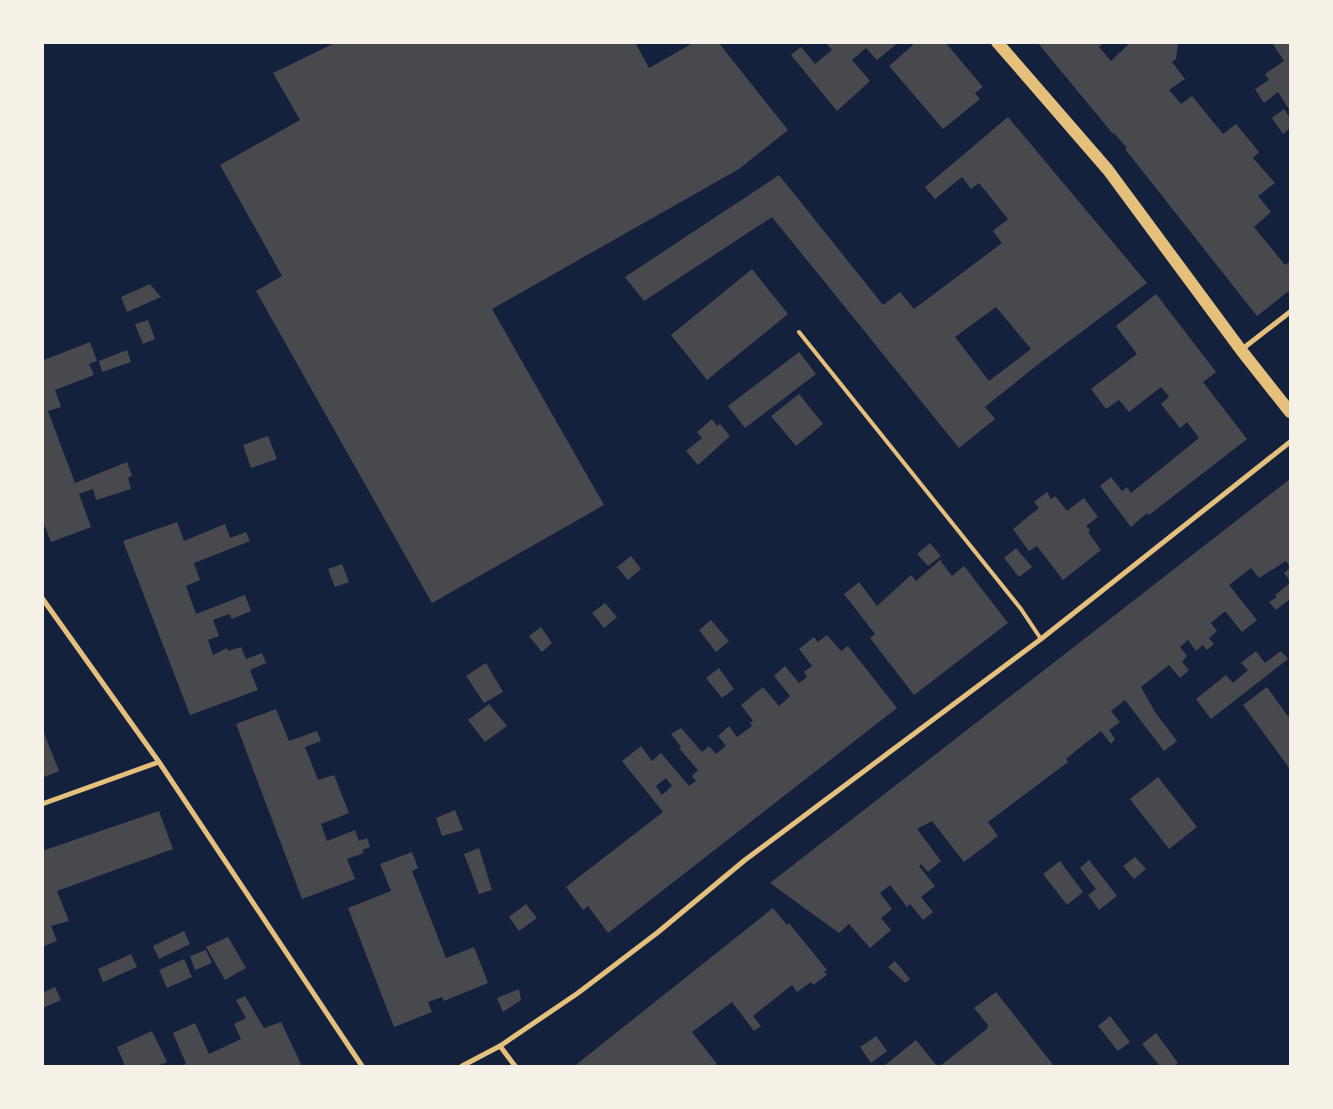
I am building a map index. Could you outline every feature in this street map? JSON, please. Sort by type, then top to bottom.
[{"type":"main road","points":[[997,42],[1108,170],[1241,350],[1290,412]]},
{"type":"street","points":[[1241,350],[1290,312]]},
{"type":"street","points":[[462,1066],[500,1046],[578,993],[657,933],[745,860],[1041,640],[1290,442]]},
{"type":"street","points":[[42,598],[159,762],[362,1066]]},
{"type":"street","points":[[42,804],[159,762]]},
{"type":"street","points":[[500,1046],[515,1066]]},
{"type":"lane","points":[[799,332],[1021,609],[1041,640]]},
{"type":"building","points":[[337,42],[635,42],[649,68],[695,42],[718,42],[788,130],[739,169],[492,309],[604,505],[432,603],[256,291],[282,276],[220,165],[300,120],[273,73]]},
{"type":"building","points":[[825,42],[899,42],[877,60],[866,48],[852,60],[870,81],[837,111],[791,55],[801,47],[815,64],[832,50]]},
{"type":"building","points":[[911,42],[945,42],[983,87],[975,93],[980,99],[943,129],[889,66],[913,45]]},
{"type":"building","points":[[1037,42],[1105,42],[1099,47],[1111,61],[1131,42],[1178,42],[1176,59],[1172,62],[1185,79],[1169,90],[1181,104],[1192,96],[1223,134],[1236,124],[1259,152],[1253,158],[1275,183],[1258,196],[1271,212],[1254,227],[1285,265],[1290,261],[1290,290],[1257,316],[1125,149],[1127,148],[1113,134]]},
{"type":"building","points":[[1276,42],[1290,42],[1290,111],[1278,92],[1264,103],[1255,89],[1269,80],[1265,74],[1284,61],[1273,44]]},
{"type":"building","points":[[1284,109],[1290,118],[1290,128],[1283,134],[1272,118]]},
{"type":"building","points":[[1008,117],[1147,283],[1041,362],[985,407],[995,419],[959,448],[772,217],[644,301],[625,277],[779,175],[883,305],[900,292],[914,309],[1002,243],[993,231],[1008,219],[979,183],[971,189],[962,177],[935,199],[925,187]],"holes":[[[996,307],[1031,349],[989,381],[955,337]]]},
{"type":"building","points":[[752,269],[788,314],[707,380],[671,335]]},
{"type":"building","points":[[150,284],[161,297],[127,312],[121,297]]},
{"type":"building","points":[[1156,294],[1216,372],[1203,382],[1247,439],[1131,527],[1100,486],[1111,477],[1122,491],[1127,487],[1131,493],[1199,438],[1187,422],[1180,428],[1161,404],[1169,397],[1161,387],[1129,412],[1119,400],[1106,409],[1091,389],[1137,354],[1116,326]]},
{"type":"building","points":[[148,320],[155,339],[143,344],[135,324]]},
{"type":"building","points":[[90,342],[97,361],[89,364],[94,375],[55,390],[61,407],[48,411],[75,483],[127,462],[132,476],[128,478],[131,489],[96,500],[93,489],[79,494],[91,527],[51,542],[42,519],[42,355],[44,360]]},
{"type":"building","points":[[127,350],[131,362],[102,372],[99,361]]},
{"type":"building","points":[[799,352],[816,374],[745,428],[728,406]]},
{"type":"building","points":[[799,394],[823,424],[796,446],[771,416]]},
{"type":"building","points":[[712,419],[717,426],[720,424],[730,436],[698,465],[686,451],[702,438],[697,432]]},
{"type":"building","points":[[268,436],[277,459],[251,468],[243,445]]},
{"type":"building","points":[[1290,479],[1290,568],[1286,561],[1259,578],[1251,568],[1229,585],[1257,620],[1242,632],[1225,611],[1211,623],[1217,631],[1209,638],[1214,644],[1207,650],[1203,645],[1196,651],[1188,640],[1180,647],[1187,656],[1182,662],[1189,670],[1180,678],[1169,665],[1141,687],[1155,712],[1177,741],[1164,751],[1125,700],[1111,711],[1120,722],[1109,730],[1115,739],[1111,744],[1101,731],[1083,745],[1066,759],[1068,762],[988,822],[998,836],[964,862],[932,821],[917,829],[941,861],[928,872],[921,864],[919,866],[935,886],[921,897],[933,912],[923,920],[910,904],[907,907],[890,885],[880,893],[892,909],[881,918],[891,930],[870,948],[849,924],[839,933],[770,883]]},
{"type":"building","points":[[1047,492],[1051,499],[1055,496],[1067,511],[1084,498],[1098,517],[1086,526],[1101,550],[1063,580],[1037,546],[1029,551],[1013,529],[1039,508],[1034,502]]},
{"type":"building","points":[[177,522],[184,541],[225,524],[230,538],[246,532],[250,541],[194,563],[200,580],[186,586],[196,614],[245,595],[251,611],[232,619],[229,614],[213,620],[219,636],[208,640],[213,655],[227,648],[228,651],[241,647],[246,659],[262,653],[266,663],[250,670],[258,690],[190,715],[123,541]]},
{"type":"building","points":[[930,543],[941,556],[928,566],[917,554]]},
{"type":"building","points":[[1016,548],[1032,567],[1019,577],[1004,558]]},
{"type":"building","points":[[631,556],[641,569],[628,580],[617,567]]},
{"type":"building","points":[[940,560],[952,576],[964,566],[1008,623],[914,695],[870,638],[875,634],[844,594],[859,582],[877,606],[911,575],[916,581]]},
{"type":"building","points":[[342,564],[349,582],[335,587],[328,569]]},
{"type":"building","points":[[1290,568],[1290,581],[1284,573]]},
{"type":"building","points":[[1290,583],[1290,599],[1276,610],[1269,602],[1277,597],[1275,595]]},
{"type":"building","points":[[605,603],[617,617],[604,628],[592,613]]},
{"type":"building","points":[[711,620],[729,641],[716,652],[699,630]]},
{"type":"building","points":[[541,627],[552,643],[542,652],[529,636]]},
{"type":"building","points":[[827,635],[841,651],[848,646],[897,708],[608,933],[588,906],[583,910],[566,887],[663,812],[622,761],[641,746],[652,761],[661,753],[689,786],[696,781],[692,776],[698,770],[679,748],[681,747],[671,734],[681,728],[702,752],[709,746],[716,754],[726,746],[718,736],[729,726],[737,737],[752,726],[750,723],[753,721],[741,705],[763,687],[779,706],[790,696],[774,676],[785,666],[799,683],[807,677],[804,672],[812,666],[799,649],[814,637],[818,642]],"holes":[[[666,778],[672,786],[662,795],[656,786]]]},
{"type":"building","points":[[1256,651],[1265,663],[1281,651],[1288,659],[1211,719],[1196,699],[1226,675],[1233,683],[1248,670],[1241,663]]},
{"type":"building","points":[[486,663],[503,692],[484,703],[466,676]]},
{"type":"building","points":[[719,668],[734,689],[722,698],[706,678]]},
{"type":"building","points":[[1267,687],[1290,719],[1290,769],[1243,705]]},
{"type":"building","points":[[489,704],[507,726],[485,742],[468,720]]},
{"type":"building","points":[[276,709],[289,741],[317,731],[321,741],[305,747],[318,780],[334,775],[349,813],[321,824],[327,841],[355,830],[359,841],[367,838],[370,847],[362,850],[364,853],[347,859],[355,879],[302,899],[236,724]]},
{"type":"building","points":[[42,728],[59,771],[42,778]]},
{"type":"building","points":[[1158,777],[1197,827],[1169,849],[1130,799]]},
{"type":"building","points":[[455,810],[463,830],[442,836],[436,818]]},
{"type":"building","points":[[159,811],[173,849],[57,891],[69,921],[51,926],[57,941],[44,946],[42,851]]},
{"type":"building","points":[[479,848],[492,890],[479,894],[464,854]]},
{"type":"building","points":[[412,852],[418,868],[412,871],[446,958],[474,947],[488,983],[444,1001],[442,997],[428,1002],[432,1012],[394,1027],[348,908],[391,891],[380,864]]},
{"type":"building","points":[[1135,857],[1146,869],[1134,879],[1123,866]]},
{"type":"building","points":[[1089,860],[1117,896],[1099,910],[1088,895],[1096,889],[1080,868]]},
{"type":"building","points":[[1060,861],[1083,892],[1067,905],[1043,874]]},
{"type":"building","points":[[526,904],[537,918],[519,931],[509,917]]},
{"type":"building","points":[[773,908],[787,925],[789,923],[827,970],[824,972],[827,975],[813,985],[811,982],[797,992],[792,985],[753,1016],[761,1026],[754,1031],[732,1002],[692,1032],[717,1064],[713,1066],[577,1066],[577,1064]]},
{"type":"building","points":[[184,931],[190,944],[159,959],[153,946]]},
{"type":"building","points":[[228,937],[246,968],[225,980],[206,947]]},
{"type":"building","points":[[206,950],[212,963],[195,970],[190,956]]},
{"type":"building","points":[[131,954],[137,967],[103,982],[98,969]]},
{"type":"building","points":[[184,959],[192,977],[167,988],[159,970]]},
{"type":"building","points":[[895,961],[910,979],[905,983],[888,967]]},
{"type":"building","points":[[55,987],[61,1000],[43,1008],[42,993]]},
{"type":"building","points":[[519,989],[521,1000],[503,1012],[497,998]]},
{"type":"building","points":[[996,992],[1054,1066],[940,1066],[987,1029],[988,1025],[974,1008]]},
{"type":"building","points":[[245,996],[264,1028],[281,1022],[302,1066],[181,1066],[186,1064],[173,1033],[195,1023],[209,1054],[241,1039],[234,1024],[246,1018],[236,1000]]},
{"type":"building","points":[[1110,1016],[1130,1042],[1118,1051],[1098,1026]]},
{"type":"building","points":[[152,1031],[167,1062],[157,1066],[125,1066],[117,1047]]},
{"type":"building","points":[[1156,1033],[1178,1063],[1174,1066],[1160,1066],[1142,1044]]},
{"type":"building","points":[[876,1036],[887,1051],[871,1063],[860,1047]]},
{"type":"building","points":[[916,1040],[937,1066],[884,1066]]}]
